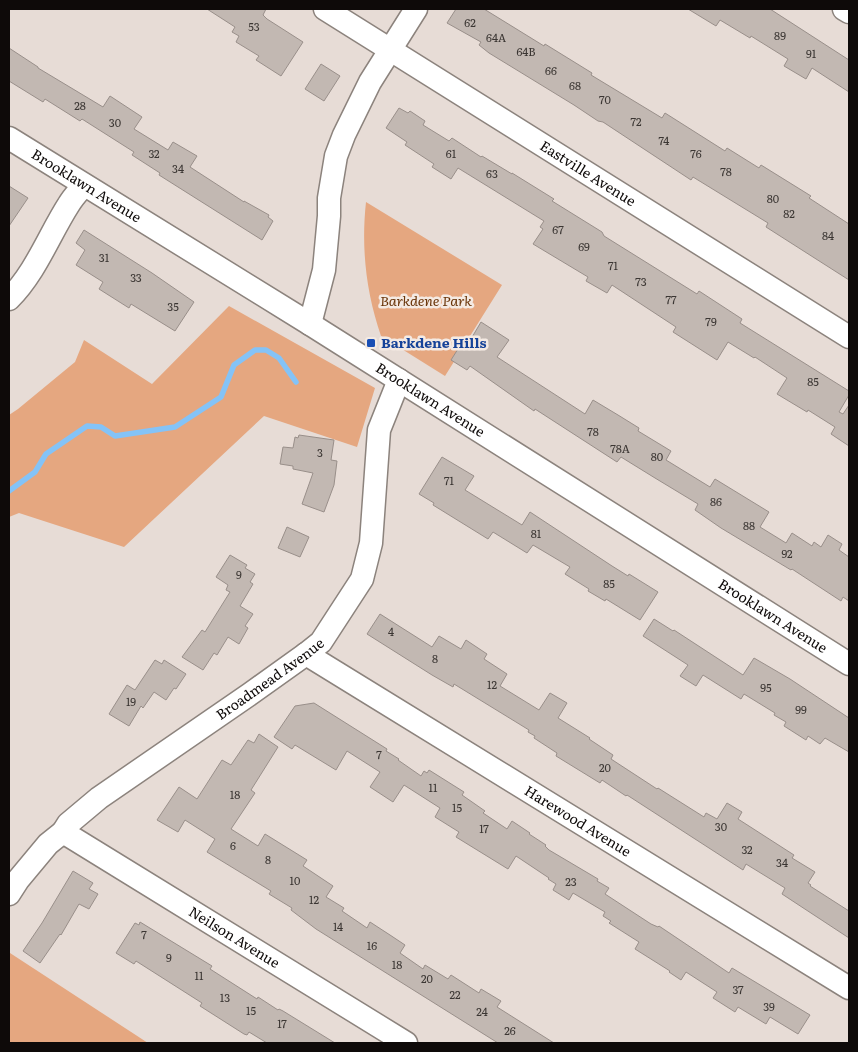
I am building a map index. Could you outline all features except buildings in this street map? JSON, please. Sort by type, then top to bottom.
[{"type":"street","name":"Eastville Avenue","points":[[325,9],[849,337]]},
{"type":"street","points":[[310,324],[324,270],[329,198],[336,156],[370,82],[416,9]]},
{"type":"street","points":[[844,9],[849,12]]},
{"type":"street","name":"Brooklawn Avenue","points":[[9,138],[310,324],[849,664]]},
{"type":"street","points":[[9,299],[39,259],[70,203],[84,185]]},
{"type":"street","name":"Broadmead Avenue","points":[[9,894],[35,858],[48,844],[99,798],[321,642],[362,580],[371,544],[379,430],[399,380]]},
{"type":"street","name":"Harewood Avenue","points":[[306,654],[849,988]]},
{"type":"street","name":"Neilson Avenue","points":[[63,832],[406,1043]]},
{"type":"green space","name":"Barkdene Park","points":[[366,202],[502,285],[445,376],[381,336],[368,286],[366,270],[364,236]]},
{"type":"green space","points":[[229,306],[375,388],[357,447],[264,416],[124,547],[19,513],[9,517],[9,415],[75,362],[84,340],[152,384]]},
{"type":"green space","points":[[10,953],[148,1043],[9,1043]]},
{"type":"waterway","points":[[9,491],[35,472],[46,454],[87,426],[101,427],[115,436],[175,427],[221,397],[234,365],[255,350],[266,350],[279,358],[296,382]]},
{"type":"place","name":"Barkdene Hills","points":[[371,343]]}]
